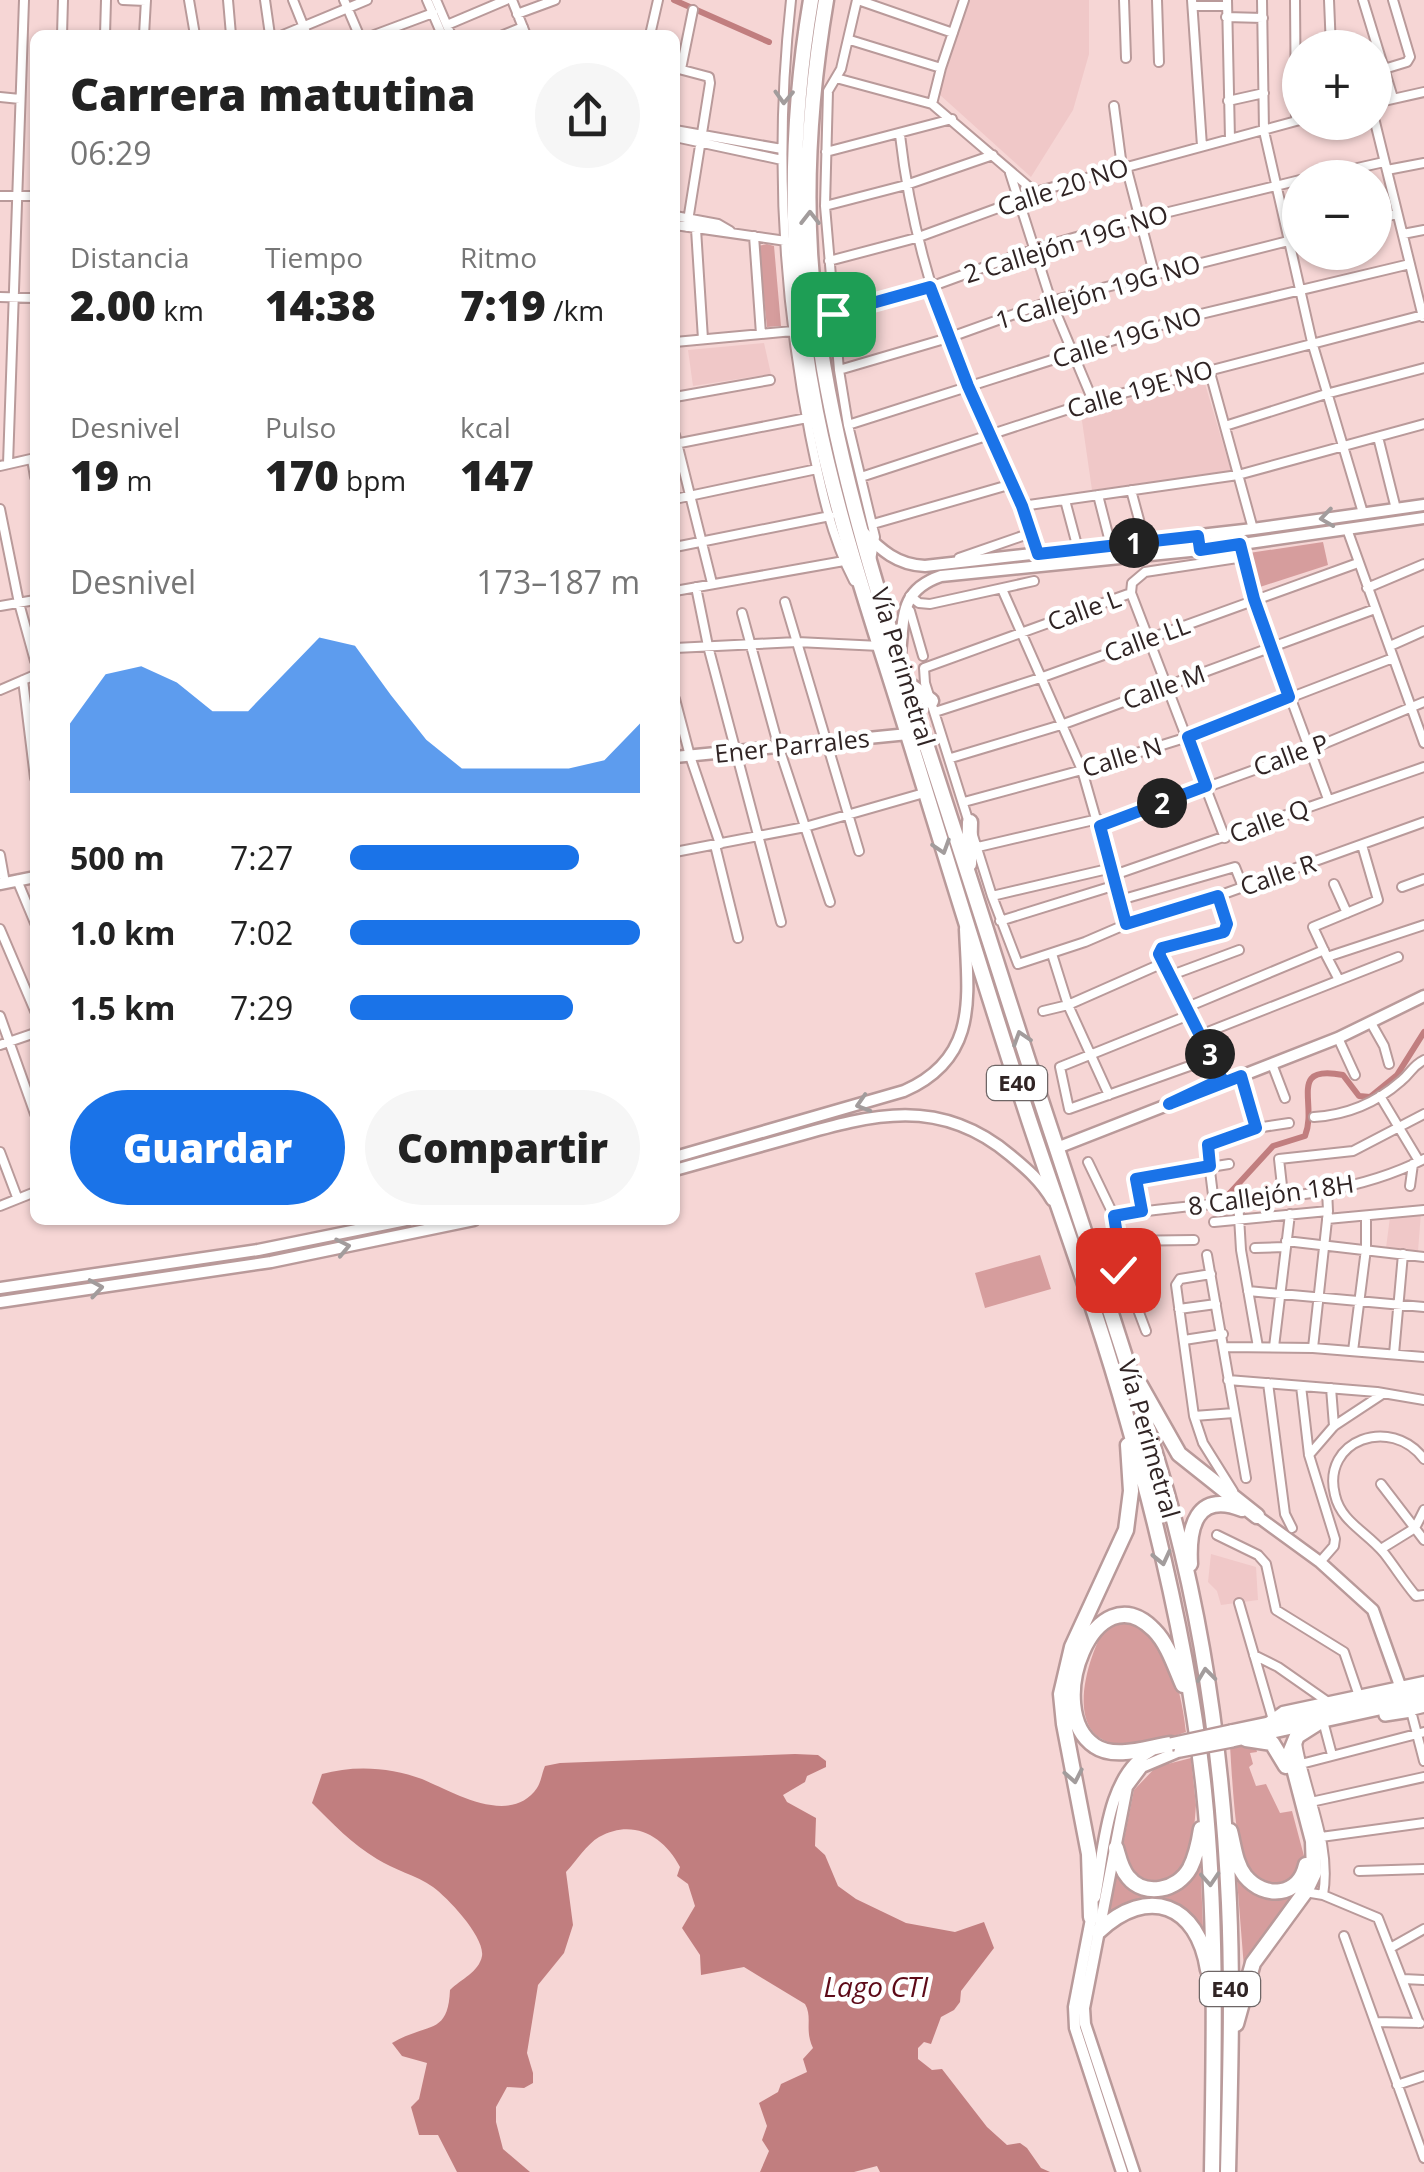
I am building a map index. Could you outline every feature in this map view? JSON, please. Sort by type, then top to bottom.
[{"type":"highway","name":"Vía Perimetral","points":[[811,0],[798,117],[797,276],[816,412],[924,794],[1126,1414],[1172,1602],[1204,1788],[1215,2017],[1212,2172]]},
{"type":"highway","name":"Vía Perimetral","points":[[826,0],[810,138],[811,273],[835,428],[868,528],[870,561],[900,654],[917,681],[968,874],[1126,1360],[1166,1494],[1204,1659],[1223,1806],[1229,1905],[1228,2172]]},
{"type":"highway","points":[[917,681],[933,706]]},
{"type":"highway","points":[[968,874],[970,822]]},
{"type":"highway","points":[[1126,1360],[1180,1454],[1258,1516]]},
{"type":"highway","points":[[1091,1917],[1088,1854],[1062,1694],[1072,1646],[1128,1522],[1131,1491],[1126,1414]]},
{"type":"highway","points":[[1192,1599],[1190,1538],[1201,1512],[1216,1504],[1258,1516]]},
{"type":"highway","points":[[1176,1748],[1112,1752],[1088,1739],[1077,1718],[1074,1691],[1080,1654],[1088,1637],[1100,1624],[1115,1618],[1146,1624],[1163,1642],[1190,1701]]},
{"type":"highway","points":[[1230,2090],[1238,2014],[1249,1972],[1305,1892],[1314,1869],[1315,1854],[1290,1750],[1296,1738],[1323,1721]]},
{"type":"highway","points":[[1223,1806],[1239,1865],[1250,1881],[1273,1892],[1288,1890],[1298,1882],[1306,1870],[1306,1852],[1286,1765],[1272,1743],[1236,1737]]},
{"type":"highway","points":[[1116,1848],[1123,1870],[1135,1884],[1156,1889],[1180,1881],[1197,1848],[1204,1788]]},
{"type":"highway","points":[[1091,1945],[1118,1914],[1140,1906],[1158,1906],[1179,1914],[1198,1935],[1206,1958],[1215,2017]]},
{"type":"main road","points":[[1236,1737],[1271,1721],[1402,1690],[1424,1690]]},
{"type":"main road","points":[[1176,1748],[1424,1699]]},
{"type":"main road","points":[[1323,1721],[1334,1723],[1417,1709]]},
{"type":"street","points":[[24,0],[4,465],[30,460]]},
{"type":"street","points":[[62,30],[63,0]]},
{"type":"street","points":[[105,30],[106,0]]},
{"type":"street","points":[[123,0],[146,1],[144,30]]},
{"type":"street","points":[[189,0],[194,30]]},
{"type":"street","points":[[228,0],[231,30]]},
{"type":"street","points":[[264,0],[269,30]]},
{"type":"street","points":[[293,0],[306,30]]},
{"type":"street","points":[[307,30],[346,4],[367,0]]},
{"type":"street","points":[[427,0],[440,30]]},
{"type":"street","points":[[436,0],[449,30]]},
{"type":"street","points":[[447,25],[509,0],[524,30]]},
{"type":"street","points":[[518,14],[554,0]]},
{"type":"street","points":[[651,30],[658,0]]},
{"type":"street","name":"Vía Perimetral","points":[[791,0],[782,160],[793,330],[817,469],[844,561],[869,609]]},
{"type":"street","points":[[857,0],[953,33]]},
{"type":"street","name":"Vía Perimetral","points":[[857,0],[850,40],[828,90],[825,206],[840,370],[868,528]]},
{"type":"street","points":[[932,104],[964,0]]},
{"type":"street","points":[[1124,0],[1126,58]]},
{"type":"street","points":[[1157,0],[1159,62]]},
{"type":"street","points":[[1262,0],[1264,131],[1282,214]]},
{"type":"street","points":[[1296,0],[1297,30]]},
{"type":"street","points":[[1329,0],[1330,30]]},
{"type":"street","points":[[1363,0],[1371,30]]},
{"type":"street","points":[[1392,63],[1406,62],[1410,57],[1393,0]]},
{"type":"street","points":[[1202,146],[1193,3],[1227,3],[1230,139]]},
{"type":"street","points":[[346,4],[357,30]]},
{"type":"street","points":[[680,60],[693,10]]},
{"type":"street","points":[[387,30],[432,13]]},
{"type":"street","points":[[1226,17],[1262,18]]},
{"type":"street","points":[[850,40],[940,68]]},
{"type":"street","points":[[680,69],[709,76],[691,225],[703,339]]},
{"type":"street","points":[[836,78],[932,104],[1035,192]]},
{"type":"street","points":[[1393,98],[1424,92]]},
{"type":"street","points":[[1228,101],[1264,93]]},
{"type":"street","points":[[0,97],[20,99]]},
{"type":"street","points":[[1114,106],[1124,166],[1154,273]]},
{"type":"street","points":[[826,152],[952,119]]},
{"type":"street","name":"Calle 20 NO","points":[[828,262],[916,238],[1035,192],[1282,126]]},
{"type":"street","points":[[680,135],[782,160]]},
{"type":"street","points":[[900,135],[916,238],[930,287],[968,386],[1022,506],[1038,554]]},
{"type":"street","points":[[702,140],[782,149]]},
{"type":"street","points":[[825,206],[906,185],[993,155]]},
{"type":"street","points":[[1392,166],[1424,163]]},
{"type":"street","points":[[1010,172],[1051,301],[1093,401]]},
{"type":"street","name":"2 Callejón 19G NO","points":[[833,314],[930,287],[1034,249],[1282,184]]},
{"type":"street","points":[[1392,192],[1420,288],[1424,317]]},
{"type":"street","points":[[0,196],[30,196]]},
{"type":"street","points":[[1392,215],[1397,214]]},
{"type":"street","points":[[680,219],[691,225]]},
{"type":"street","points":[[680,225],[786,241]]},
{"type":"street","points":[[1402,234],[1424,230]]},
{"type":"street","points":[[754,236],[762,334]]},
{"type":"street","name":"1 Callejón 19G NO","points":[[840,370],[948,338],[1051,301],[1282,242]]},
{"type":"street","name":"Calle 19G NO","points":[[848,424],[1180,318],[1410,264]]},
{"type":"street","points":[[1295,270],[1362,514]]},
{"type":"street","points":[[0,297],[30,298]]},
{"type":"street","name":"Calle 19E NO","points":[[861,476],[1093,401],[1312,342],[1424,317]]},
{"type":"street","points":[[680,341],[793,330]]},
{"type":"street","points":[[1225,426],[1424,368]]},
{"type":"street","points":[[1210,370],[1253,529]]},
{"type":"street","points":[[680,396],[770,380]]},
{"type":"street","points":[[680,440],[807,418]]},
{"type":"street","points":[[1022,506],[1238,475],[1424,424]]},
{"type":"street","points":[[1378,436],[1396,509]]},
{"type":"street","points":[[680,458],[712,583]]},
{"type":"street","points":[[680,498],[817,469]]},
{"type":"street","points":[[1012,484],[868,528],[875,544],[889,556],[908,565],[941,565],[1424,505]]},
{"type":"street","points":[[1131,490],[1145,542]]},
{"type":"street","points":[[1098,495],[1110,546]]},
{"type":"street","points":[[1065,500],[1078,549]]},
{"type":"street","points":[[0,509],[30,643]]},
{"type":"street","points":[[680,546],[830,516]]},
{"type":"street","points":[[900,654],[908,602],[927,581],[941,576],[1200,550],[1424,518]]},
{"type":"street","points":[[1347,529],[1424,743]]},
{"type":"street","points":[[941,565],[1031,533]]},
{"type":"street","points":[[1198,536],[1200,550]]},
{"type":"street","name":"Vía Perimetral","points":[[870,561],[875,544]]},
{"type":"street","points":[[1240,544],[1254,599],[1328,799]]},
{"type":"street","name":"Calle L","points":[[917,681],[927,665],[1131,592],[1136,576],[1145,572],[1244,557]]},
{"type":"street","points":[[680,590],[844,561]]},
{"type":"street","name":"Calle LL","points":[[933,706],[1040,678],[1358,563]]},
{"type":"street","points":[[1368,588],[1424,564]]},
{"type":"street","points":[[908,602],[930,604],[1034,582]]},
{"type":"street","points":[[696,587],[781,922]]},
{"type":"street","points":[[1002,589],[1082,770],[1126,924]]},
{"type":"street","points":[[1131,592],[1225,838]]},
{"type":"street","points":[[0,606],[30,601]]},
{"type":"street","points":[[785,602],[859,851]]},
{"type":"street","points":[[908,602],[923,656]]},
{"type":"street","name":"Calle M","points":[[951,758],[1061,725],[1375,610]]},
{"type":"street","points":[[742,613],[779,748],[830,902]]},
{"type":"street","points":[[1390,646],[1424,631]]},
{"type":"street","points":[[680,648],[797,642],[881,646]]},
{"type":"street","name":"Calle N","points":[[964,802],[1188,737],[1393,658]]},
{"type":"street","points":[[1,686],[30,677]]},
{"type":"street","points":[[23,680],[30,737]]},
{"type":"street","name":"Calle P","points":[[978,847],[1099,822],[1309,750],[1424,702]]},
{"type":"street","points":[[933,706],[1000,921],[1114,876]]},
{"type":"street","points":[[680,717],[718,844],[738,938]]},
{"type":"street","name":"Ener Parrales","points":[[680,757],[908,734]]},
{"type":"street","name":"Calle Q","points":[[1114,876],[1424,767]]},
{"type":"street","points":[[680,851],[759,837],[924,794]]},
{"type":"street","name":"Calle R","points":[[1000,921],[1018,964],[1424,822]]},
{"type":"street","points":[[1340,980],[1313,928],[1378,900],[1362,845]]},
{"type":"street","points":[[0,855],[7,882],[30,916]]},
{"type":"street","points":[[1120,900],[1236,868],[1243,887]]},
{"type":"street","points":[[992,896],[1114,876]]},
{"type":"street","points":[[1402,887],[1424,879]]},
{"type":"street","points":[[1334,884],[1348,914]]},
{"type":"street","points":[[1218,896],[1227,924],[1224,932],[1162,948],[1159,954],[1222,1079]]},
{"type":"street","points":[[680,1155],[904,1090],[928,1078],[948,1059],[962,1036],[968,996],[964,913]]},
{"type":"street","points":[[1212,1058],[1070,1109],[1060,1068],[1326,953],[1424,925]]},
{"type":"street","points":[[0,928],[30,999]]},
{"type":"street","points":[[1169,976],[1239,950]]},
{"type":"street","points":[[1052,954],[1068,1004],[1109,1095]]},
{"type":"street","points":[[1200,1034],[1398,958]]},
{"type":"street","points":[[1043,1011],[1163,963]]},
{"type":"street","points":[[1056,1148],[1272,1064],[1424,994]]},
{"type":"street","points":[[1169,1104],[1222,1079],[1338,1038],[1424,994]]},
{"type":"street","points":[[0,1016],[30,1099]]},
{"type":"street","points":[[1372,1023],[1390,1064]]},
{"type":"street","points":[[0,1045],[30,1034]]},
{"type":"street","points":[[1338,1038],[1355,1075]]},
{"type":"street","points":[[1314,1118],[1347,1113],[1380,1096],[1424,1060]]},
{"type":"street","points":[[1272,1064],[1285,1098]]},
{"type":"street","points":[[1241,1076],[1256,1128]]},
{"type":"street","points":[[1380,1096],[1419,1161],[1410,1186]]},
{"type":"street","points":[[680,1169],[862,1118],[912,1114],[960,1125],[990,1140],[1044,1188],[1064,1223]]},
{"type":"street","points":[[1283,1195],[1278,1159],[1353,1151],[1424,1114]]},
{"type":"street","points":[[1214,1203],[1208,1145],[1256,1128],[1288,1123]]},
{"type":"street","points":[[698,1150],[702,1163]]},
{"type":"street","points":[[0,1152],[17,1197]]},
{"type":"street","name":"8 Callejón 18H","points":[[1114,1216],[1327,1190],[1366,1182],[1419,1161]]},
{"type":"street","points":[[1088,1162],[1114,1216],[1118,1241],[1112,1261],[1126,1278],[1146,1332]]},
{"type":"street","points":[[1142,1211],[1136,1179],[1229,1164]]},
{"type":"street","points":[[1313,1348],[1327,1190]]},
{"type":"street","points":[[0,1206],[30,1193]]},
{"type":"street","points":[[1238,1200],[1258,1347]]},
{"type":"street","points":[[1214,1222],[1290,1214],[1366,1218],[1424,1210]]},
{"type":"street","points":[[1274,1347],[1290,1214]]},
{"type":"street","points":[[1353,1352],[1366,1250],[1366,1218]]},
{"type":"street","points":[[0,1288],[244,1252],[381,1225]]},
{"type":"street","points":[[0,1302],[247,1266],[449,1225]]},
{"type":"street","points":[[1118,1241],[1194,1240]]},
{"type":"street","points":[[1256,1248],[1324,1245],[1424,1257]]},
{"type":"street","points":[[1394,1354],[1404,1254]]},
{"type":"street","points":[[1207,1255],[1246,1478]]},
{"type":"street","points":[[1211,1274],[1177,1280],[1178,1309],[1194,1416],[1210,1455],[1242,1503]]},
{"type":"street","points":[[1248,1291],[1424,1307]]},
{"type":"street","points":[[1178,1309],[1216,1304]]},
{"type":"street","points":[[1184,1340],[1223,1334]]},
{"type":"street","points":[[1224,1346],[1424,1356]]},
{"type":"street","points":[[1228,1380],[1424,1400]]},
{"type":"street","points":[[1268,1383],[1285,1514],[1292,1528]]},
{"type":"street","points":[[1301,1386],[1308,1455],[1335,1539],[1320,1562]]},
{"type":"street","points":[[1330,1388],[1334,1426]]},
{"type":"street","points":[[1308,1455],[1334,1426],[1384,1393]]},
{"type":"street","points":[[1194,1416],[1234,1412]]},
{"type":"street","points":[[1424,1459],[1406,1440],[1382,1436],[1356,1443],[1334,1465],[1333,1486],[1341,1510],[1381,1549],[1416,1596],[1424,1596]]},
{"type":"street","points":[[1380,1484],[1424,1540]]},
{"type":"street","points":[[1381,1549],[1415,1528],[1424,1510]]},
{"type":"street","points":[[1258,1516],[1320,1562],[1372,1610],[1402,1690]]},
{"type":"street","points":[[1217,1535],[1258,1555],[1266,1564],[1276,1610],[1344,1652],[1358,1696]]},
{"type":"street","points":[[1239,1604],[1271,1721],[1283,1712],[1402,1690],[1424,1682]]},
{"type":"street","points":[[1254,1656],[1278,1667],[1328,1702]]},
{"type":"street","points":[[1417,1709],[1424,1761]]},
{"type":"street","points":[[1323,1721],[1332,1756]]},
{"type":"street","points":[[1301,1764],[1420,1732]]},
{"type":"street","points":[[1296,1738],[1321,1837],[1326,1870],[1322,1895]]},
{"type":"street","points":[[1091,1945],[1091,1917],[1121,1779],[1140,1757],[1176,1748]]},
{"type":"street","points":[[1134,2172],[1076,2028],[1074,2007],[1116,1848],[1126,1791],[1132,1778],[1151,1761],[1176,1748]]},
{"type":"street","points":[[1311,1802],[1424,1777]]},
{"type":"street","points":[[1321,1837],[1424,1823]]},
{"type":"street","points":[[1359,1871],[1424,1869]]},
{"type":"street","points":[[1305,1892],[1372,1914],[1381,1921],[1422,2022],[1375,2022]]},
{"type":"street","points":[[1392,1947],[1424,1930]]},
{"type":"street","points":[[1344,1936],[1424,2158]]},
{"type":"street","points":[[1403,1979],[1424,1980]]},
{"type":"street","points":[[1398,2085],[1424,2076]]},
{"type":"street","points":[[1112,2116],[1122,2172]]},
{"type":"street","points":[[1412,2125],[1424,2120]]},
{"type":"shaded area","points":[[969,0],[1089,0],[1089,54],[1073,110],[1031,177],[939,94]]},
{"type":"shaded area","points":[[758,246],[774,246],[781,326],[767,327]]},
{"type":"shaded area","points":[[764,343],[771,374],[693,386],[688,350]]},
{"type":"shaded area","points":[[1203,377],[1231,471],[1092,490],[1081,414]]},
{"type":"shaded area","points":[[1323,542],[1328,565],[1260,587],[1249,553]]},
{"type":"shaded area","points":[[1421,1213],[1418,1251],[1386,1248],[1390,1217]]},
{"type":"shaded area","points":[[1040,1255],[1051,1289],[985,1308],[975,1273]]},
{"type":"shaded area","points":[[1211,1554],[1256,1567],[1258,1600],[1221,1605],[1217,1591],[1208,1582]]},
{"type":"shaded area","points":[[1108,1622],[1132,1622],[1156,1638],[1172,1668],[1186,1732],[1126,1745],[1108,1742],[1094,1733],[1087,1720],[1085,1686],[1094,1650]]},
{"type":"shaded area","points":[[1255,1744],[1257,1752],[1250,1753],[1253,1764],[1249,1767],[1256,1786],[1266,1784],[1280,1813],[1292,1811],[1304,1856],[1296,1876],[1277,1883],[1263,1883],[1247,1871],[1237,1829],[1230,1746]]},
{"type":"shaded area","points":[[1191,1758],[1196,1805],[1189,1862],[1173,1881],[1147,1883],[1131,1870],[1122,1849],[1134,1790],[1156,1767]]},
{"type":"shaded area","points":[[1200,1852],[1203,1928],[1181,1907],[1158,1898],[1134,1900],[1107,1915],[1115,1863],[1122,1875],[1162,1891]]},
{"type":"shaded area","points":[[1236,1867],[1260,1893],[1307,1879],[1244,1968]]},
{"type":"water","name":"Lago CTI","points":[[818,1755],[826,1761],[826,1767],[783,1795],[787,1802],[816,1818],[815,1846],[825,1855],[838,1886],[906,1923],[955,1932],[984,1922],[994,1948],[961,1991],[954,2010],[941,2017],[931,2044],[924,2042],[918,2048],[918,2059],[932,2070],[942,2069],[987,2127],[1007,2145],[1020,2143],[1027,2148],[1041,2168],[1050,2172],[880,2172],[877,2166],[854,2172],[760,2172],[769,2151],[762,2140],[767,2126],[759,2103],[778,2092],[781,2084],[807,2072],[803,2059],[813,2048],[807,2009],[805,2004],[744,1967],[701,1975],[700,1955],[682,1928],[695,1906],[688,1884],[677,1876],[680,1867],[656,1839],[624,1829],[599,1837],[566,1872],[573,1925],[564,1953],[538,1985],[527,2053],[533,2083],[524,2088],[507,2087],[496,2107],[503,2149],[530,2172],[457,2172],[438,2135],[419,2135],[411,2107],[419,2099],[427,2063],[402,2056],[392,2043],[434,2026],[445,2015],[450,1990],[477,1967],[482,1956],[478,1939],[440,1892],[368,1853],[312,1803],[322,1774],[359,1768],[398,1772],[497,1806],[526,1799],[537,1788],[545,1766],[560,1763]]},
{"type":"waterway","points":[[674,0],[769,42]]},
{"type":"waterway","points":[[1229,1194],[1273,1146],[1305,1136],[1308,1089],[1315,1075],[1343,1075],[1359,1096],[1370,1097],[1397,1075],[1424,1032]]},
{"type":"route","points":[[833,314],[930,287],[968,386],[1022,506],[1038,554],[1198,536],[1200,550],[1240,544],[1254,599],[1289,697],[1188,737],[1206,786],[1100,826],[1126,924],[1218,896],[1227,924],[1221,935],[1162,948],[1159,954],[1222,1079],[1169,1104],[1241,1076],[1256,1128],[1208,1145],[1210,1166],[1136,1179],[1142,1211],[1114,1216],[1118,1241],[1112,1261],[1118,1270]]}]
